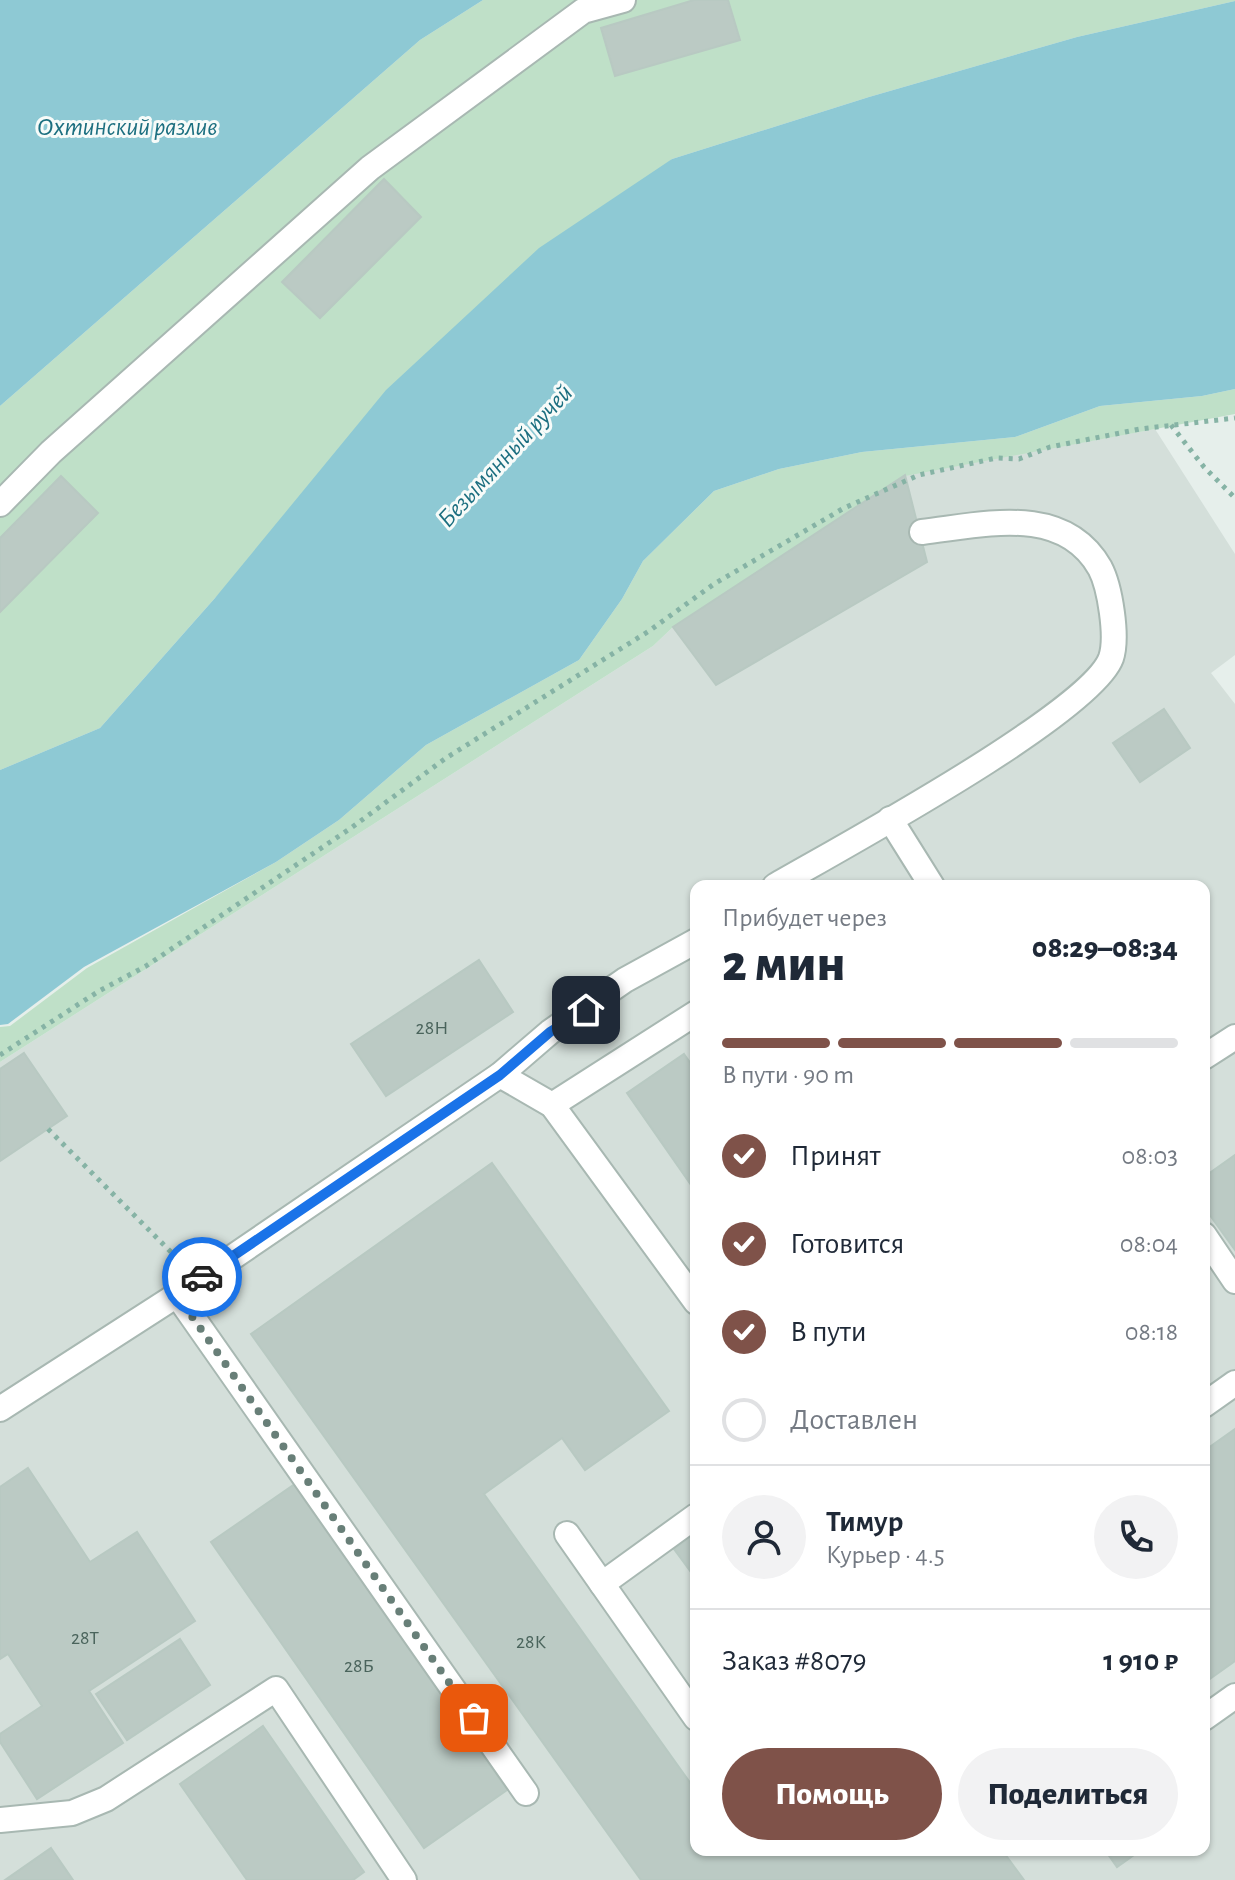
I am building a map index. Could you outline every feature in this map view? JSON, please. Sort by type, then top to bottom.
[{"type":"lane","points":[[0,504],[51,452],[370,168],[583,11],[623,0]]},
{"type":"lane","points":[[785,880],[1042,726],[1088,688],[1111,658],[1113,611],[1100,568],[1067,533],[1018,520],[922,532]]},
{"type":"lane","points":[[890,819],[922,880]]},
{"type":"lane","points":[[0,1409],[177,1295],[500,1075],[550,1032],[625,980],[690,944]]},
{"type":"lane","points":[[552,1105],[690,1017]]},
{"type":"lane","points":[[1210,1053],[1235,1037]]},
{"type":"lane","points":[[500,1075],[552,1105],[690,1294]]},
{"type":"lane","points":[[1210,1244],[1235,1281]]},
{"type":"lane","points":[[177,1295],[526,1793]]},
{"type":"lane","points":[[1210,1401],[1235,1383]]},
{"type":"lane","points":[[602,1584],[690,1520]]},
{"type":"lane","points":[[567,1534],[690,1709]]},
{"type":"lane","points":[[0,1820],[72,1813],[106,1799],[276,1689],[404,1880]]},
{"type":"lane","points":[[1210,1714],[1235,1696]]},
{"type":"path","points":[[0,1055],[99,991],[146,966],[351,828],[446,758],[649,631],[714,584],[844,508],[919,475],[996,458],[1019,459],[1050,447],[1171,425],[1235,418]]},
{"type":"path","points":[[1171,425],[1204,467],[1235,498]]},
{"type":"path","points":[[48,1129],[198,1280]]},
{"type":"shaded area","points":[[1155,429],[1235,554],[1235,655],[1211,673],[1235,704],[1235,1880],[0,1880],[0,1062],[653,646],[673,627],[905,475]]},
{"type":"green space","points":[[483,0],[1235,1],[1077,37],[869,97],[672,159],[215,598],[100,728],[0,770],[0,406],[420,40]]},
{"type":"green space","points":[[1235,389],[1235,414],[905,476],[673,627],[653,646],[0,1062],[0,1027],[10,1026],[87,968],[276,862],[339,820],[426,745],[579,660],[622,599],[643,561],[714,491],[779,469],[862,452],[1015,437],[1100,406],[1202,396]]},
{"type":"water","name":"Охтинский разлив","points":[[0,0],[483,0],[420,40],[0,406]]},
{"type":"water","name":"Безымянный ручей","points":[[1235,1],[1235,389],[1202,396],[1100,406],[1015,437],[862,452],[779,469],[714,491],[643,561],[622,599],[579,660],[426,745],[339,820],[276,862],[84,967],[8,1024],[0,1025],[0,770],[100,728],[215,598],[386,390],[539,248],[672,159],[869,97],[1077,37]]},
{"type":"building","points":[[694,0],[728,0],[740,40],[615,76],[601,28]]},
{"type":"building","points":[[384,179],[421,217],[320,318],[282,282]]},
{"type":"building","points":[[905,475],[927,562],[716,685],[673,627]]},
{"type":"building","points":[[61,476],[98,513],[0,612],[0,538]]},
{"type":"building","points":[[1164,709],[1190,748],[1140,782],[1113,743]]},
{"type":"building","points":[[479,960],[513,1012],[386,1096],[351,1044]]},
{"type":"building","points":[[24,1053],[67,1116],[0,1161],[0,1069]]},
{"type":"building","points":[[684,1054],[690,1062],[690,1183],[627,1093]]},
{"type":"building","points":[[1235,1155],[1235,1250],[1210,1215],[1210,1173]]},
{"type":"building","points":[[492,1163],[669,1411],[585,1470],[562,1438],[484,1494],[690,1783],[690,1856],[1006,1856],[1024,1880],[641,1880],[251,1334]]},
{"type":"building","points":[[1235,1429],[1235,1661],[1210,1679],[1210,1447]]},
{"type":"building","points":[[28,1468],[90,1562],[137,1532],[195,1621],[89,1691],[123,1743],[37,1799],[0,1742],[0,1734],[42,1706],[8,1654],[0,1659],[0,1487]]},
{"type":"building","points":[[295,1484],[507,1790],[424,1848],[211,1542]]},
{"type":"building","points":[[690,1537],[690,1571],[674,1549]]},
{"type":"building","points":[[180,1639],[210,1685],[127,1740],[96,1694]]},
{"type":"building","points":[[263,1726],[364,1872],[353,1880],[247,1880],[180,1784]]},
{"type":"building","points":[[51,1848],[73,1880],[5,1880]]},
{"type":"building","points":[[1109,1856],[1133,1856],[1117,1867]]},
{"type":"way so far","points":[[202,1277],[177,1295],[474,1718]]},
{"type":"route","points":[[202,1277],[500,1075],[550,1032],[586,1010]]}]
